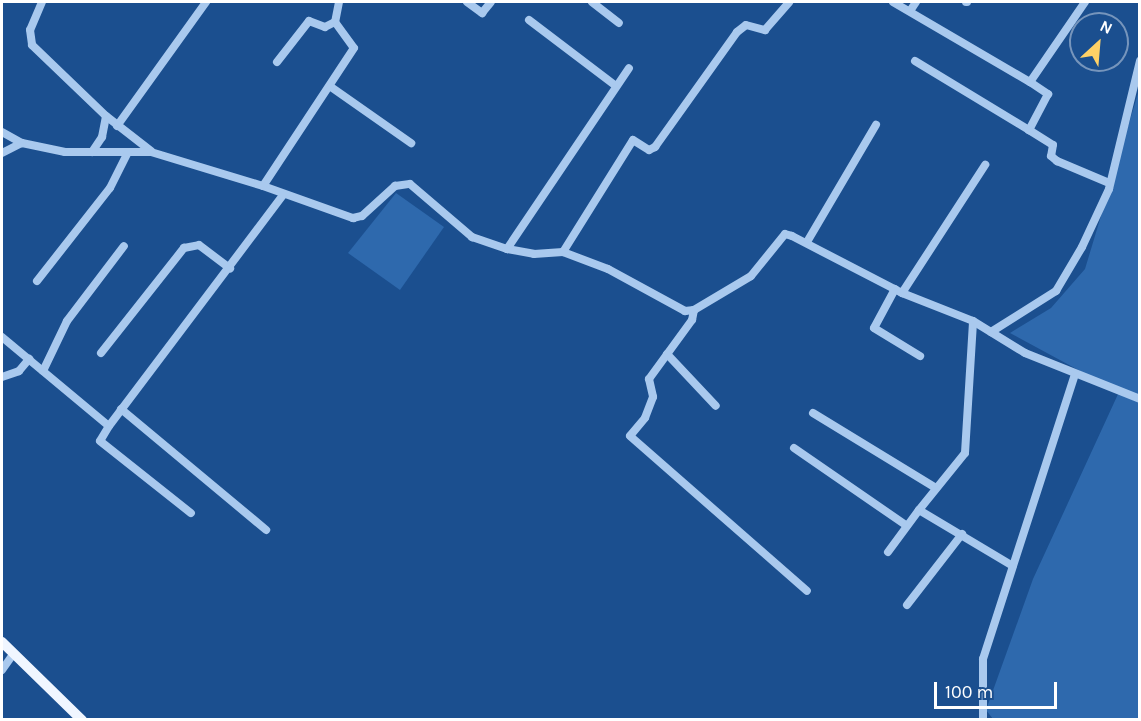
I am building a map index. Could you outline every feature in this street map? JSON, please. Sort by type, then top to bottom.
[{"type":"main road","points":[[2,642],[82,720]]},
{"type":"street","points":[[42,2],[30,30],[32,45],[117,126],[151,152]]},
{"type":"street","points":[[117,126],[206,2]]},
{"type":"street","points":[[263,186],[331,87],[354,48],[335,22],[339,2]]},
{"type":"street","points":[[467,2],[482,13],[491,2]]},
{"type":"street","points":[[592,2],[619,23]]},
{"type":"street","points":[[563,252],[633,140],[649,150],[655,147],[742,26],[765,30],[789,2]]},
{"type":"street","points":[[893,2],[1048,94],[1029,130]]},
{"type":"street","points":[[910,11],[916,2]]},
{"type":"street","points":[[1030,82],[1085,2]]},
{"type":"street","points":[[529,20],[616,86]]},
{"type":"street","points":[[277,62],[309,21],[325,27],[335,22]]},
{"type":"street","points":[[915,61],[1053,145],[1051,156],[1058,161],[1109,183]]},
{"type":"street","points":[[991,332],[1056,291],[1082,247],[1109,183],[1140,61]]},
{"type":"street","points":[[507,249],[629,68]]},
{"type":"street","points":[[331,87],[411,143]]},
{"type":"street","points":[[92,152],[102,136],[106,116]]},
{"type":"street","points":[[807,242],[876,125]]},
{"type":"street","points":[[2,132],[22,143],[65,152],[151,152],[263,186],[353,218],[362,216],[395,186],[410,184],[472,237],[507,249],[534,254],[563,252],[608,269],[685,311],[694,310],[751,276],[785,234],[807,242],[899,291],[973,321],[1075,375],[1140,399]]},
{"type":"street","points":[[2,153],[22,143]]},
{"type":"street","points":[[38,281],[110,188],[128,152]]},
{"type":"street","points":[[920,357],[874,328],[985,165]]},
{"type":"street","points":[[191,513],[100,441],[121,409],[230,268],[283,195]]},
{"type":"street","points":[[43,371],[67,321],[124,246]]},
{"type":"street","points":[[101,353],[184,248],[199,246],[230,268]]},
{"type":"street","points":[[694,310],[649,379],[652,397],[645,418],[630,436],[807,591]]},
{"type":"street","points":[[888,552],[965,453],[973,321]]},
{"type":"street","points":[[2,337],[109,426]]},
{"type":"street","points":[[667,354],[716,406]]},
{"type":"street","points":[[2,377],[20,371],[29,359]]},
{"type":"street","points":[[983,720],[983,659],[1075,375]]},
{"type":"street","points":[[121,409],[266,530]]},
{"type":"street","points":[[813,413],[936,488]]},
{"type":"street","points":[[795,448],[907,526]]},
{"type":"street","points":[[919,510],[1013,566]]},
{"type":"street","points":[[907,605],[962,534]]},
{"type":"street","points":[[2,670],[13,654]]},
{"type":"shaded area","points":[[1139,90],[1139,719],[993,719],[986,710],[1033,579],[1119,392],[1010,333],[1051,308],[1085,269]]},
{"type":"shaded area","points":[[396,193],[444,227],[400,290],[348,253]]}]
